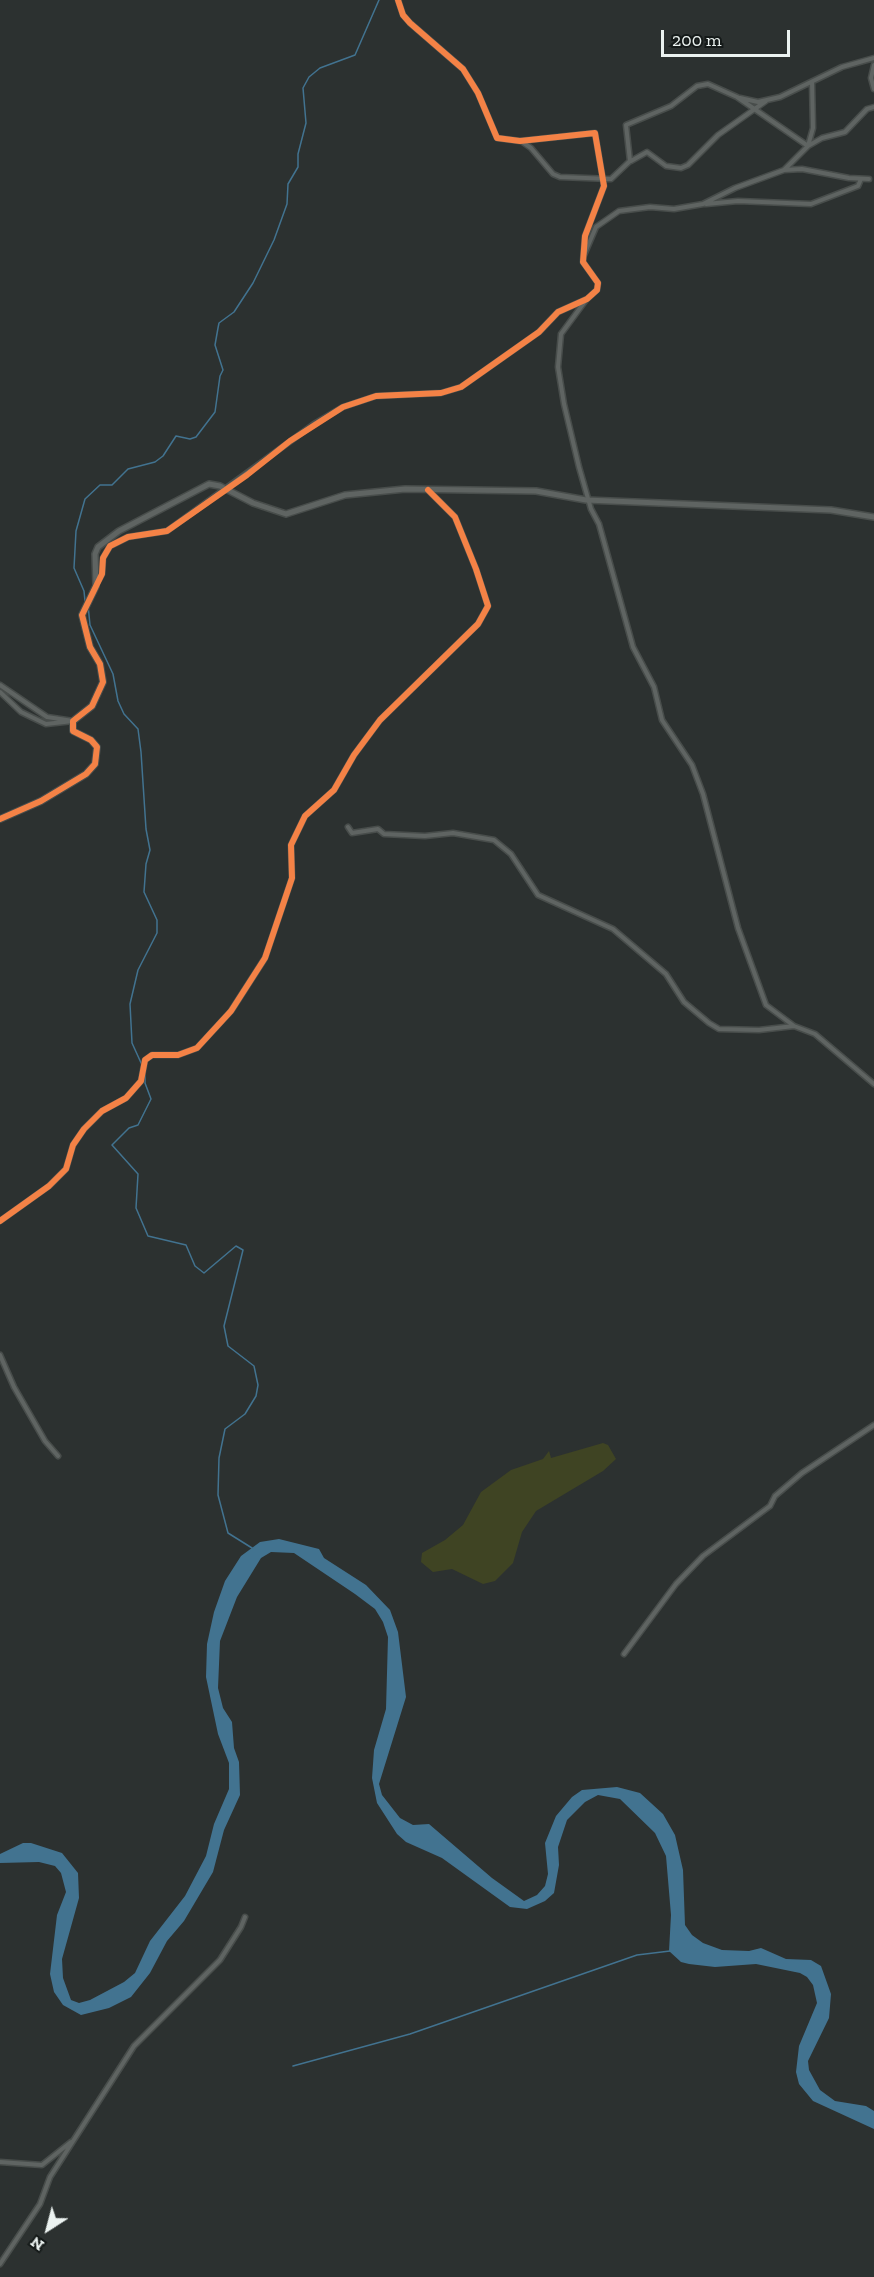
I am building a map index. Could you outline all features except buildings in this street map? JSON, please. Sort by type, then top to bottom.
[{"type":"street","points":[[398,0],[403,15],[463,69],[478,93],[497,138],[520,141],[595,133],[604,179],[602,196],[592,213],[585,236],[583,262],[598,283],[597,290],[587,299],[561,334],[558,367],[565,408],[589,500],[599,524],[633,647],[654,687],[662,720],[692,765],[703,794],[738,928],[766,1005],[794,1026],[815,1034],[874,1084]]},
{"type":"street","points":[[520,141],[531,148],[553,174],[567,178],[611,179],[630,161],[647,152],[666,166],[681,168],[688,165],[718,135],[766,101],[842,67],[874,58]]},
{"type":"street","points":[[874,65],[871,78],[874,89]]},
{"type":"street","points":[[808,146],[813,128],[812,81]]},
{"type":"street","points":[[630,161],[626,125],[671,106],[697,86],[708,84],[752,102],[766,101]]},
{"type":"street","points":[[737,97],[752,110],[808,146]]},
{"type":"street","points":[[784,170],[808,146],[822,138],[845,132],[867,109],[874,107]]},
{"type":"street","points":[[703,204],[735,188],[784,170],[802,169],[869,179]]},
{"type":"street","points":[[584,256],[596,227],[619,211],[650,207],[674,209],[745,201],[811,204],[858,186],[861,179]]},
{"type":"street","points":[[0,692],[21,712],[46,724],[73,722],[92,706],[103,682],[100,664],[90,647],[82,615],[102,574],[103,558],[110,546],[128,537],[167,531],[290,441],[344,407],[376,396],[441,393],[461,387],[540,332],[558,312],[587,299]]},
{"type":"street","points":[[96,586],[95,554],[98,547],[118,531],[209,484],[227,489],[253,503],[286,514],[345,495],[405,489],[536,491],[589,500],[831,510],[874,518]]},
{"type":"street","points":[[0,1221],[49,1186],[66,1169],[73,1146],[84,1129],[102,1111],[126,1098],[141,1081],[145,1060],[152,1056],[178,1055],[197,1048],[231,1011],[265,958],[291,878],[291,845],[305,816],[334,790],[354,755],[380,720],[478,624],[488,606],[476,569],[455,517],[428,490]]},
{"type":"street","points":[[0,686],[47,717],[73,722]]},
{"type":"street","points":[[0,819],[41,801],[86,774],[95,764],[96,747],[91,740],[73,731],[73,722]]},
{"type":"street","points":[[348,827],[352,833],[357,834],[378,829],[384,834],[425,836],[453,833],[494,840],[512,854],[538,895],[613,929],[666,974],[684,1002],[719,1029],[759,1030],[794,1026]]},
{"type":"street","points":[[0,1355],[14,1387],[45,1441],[58,1456]]},
{"type":"street","points":[[624,1654],[676,1584],[695,1564],[770,1506],[775,1496],[802,1473],[874,1425]]},
{"type":"street","points":[[0,2264],[40,2204],[50,2177],[134,2046],[220,1960],[241,1927],[244,1917]]},
{"type":"street","points":[[0,2162],[42,2165],[74,2140]]},
{"type":"green space","points":[[603,1443],[608,1445],[616,1459],[603,1471],[536,1511],[522,1532],[513,1563],[495,1581],[483,1584],[452,1569],[433,1572],[421,1562],[422,1553],[445,1540],[463,1525],[481,1492],[511,1470],[543,1459],[549,1451],[551,1458]]},
{"type":"water","points":[[279,1539],[319,1549],[324,1558],[366,1585],[390,1610],[398,1632],[406,1697],[379,1784],[382,1795],[400,1818],[413,1825],[429,1824],[492,1878],[524,1901],[537,1895],[545,1886],[548,1874],[545,1843],[556,1816],[572,1797],[582,1790],[617,1787],[640,1793],[663,1814],[675,1835],[683,1870],[685,1925],[692,1935],[703,1943],[722,1950],[749,1951],[761,1948],[786,1959],[811,1960],[821,1966],[831,1994],[829,2018],[808,2061],[809,2070],[820,2090],[835,2101],[866,2106],[874,2111],[874,2129],[813,2101],[799,2084],[796,2072],[799,2046],[817,2003],[813,1985],[807,1977],[800,1973],[756,1964],[715,1967],[689,1964],[681,1962],[669,1951],[671,1915],[666,1856],[655,1833],[620,1799],[598,1795],[585,1802],[567,1820],[558,1847],[559,1865],[554,1893],[545,1901],[527,1909],[510,1907],[442,1858],[406,1842],[397,1834],[377,1803],[372,1778],[374,1750],[386,1709],[388,1637],[383,1622],[375,1609],[294,1553],[271,1552],[261,1558],[237,1597],[220,1641],[218,1688],[223,1708],[232,1722],[234,1748],[239,1762],[240,1795],[224,1830],[213,1872],[184,1921],[167,1941],[150,1973],[131,1997],[109,2008],[81,2015],[63,2005],[54,1992],[50,1974],[57,1915],[66,1892],[61,1873],[55,1866],[39,1862],[0,1863],[0,1854],[23,1843],[31,1843],[62,1853],[78,1873],[79,1898],[62,1959],[63,1978],[71,2000],[79,2003],[90,2000],[124,1982],[135,1973],[150,1941],[185,1896],[206,1856],[214,1824],[229,1789],[229,1763],[218,1734],[206,1677],[207,1644],[214,1612],[225,1581],[241,1556],[260,1542]]},
{"type":"waterway","points":[[85,601],[84,591],[74,568],[76,531],[85,499],[100,485],[112,485],[128,469],[155,462],[163,456],[176,436],[190,439],[196,437],[215,412],[220,376],[223,370],[215,345],[219,323],[234,312],[253,283],[274,240],[287,204],[288,184],[298,167],[298,154],[306,123],[303,88],[309,77],[320,68],[355,55],[379,0]]},
{"type":"waterway","points":[[88,605],[90,625],[113,674],[118,701],[124,714],[138,729],[141,752],[146,829],[150,850],[146,864],[144,892],[157,920],[157,933],[138,970],[130,1004],[132,1043],[142,1065]]},
{"type":"waterway","points":[[145,1068],[145,1083],[151,1099],[138,1125],[129,1128],[112,1145],[138,1174],[136,1208],[148,1236],[186,1245],[195,1266],[204,1273],[236,1246],[243,1250],[224,1326],[228,1346],[254,1366],[258,1385],[256,1396],[245,1414],[225,1429],[219,1458],[218,1495],[228,1533],[252,1548]]},
{"type":"waterway","points":[[293,2066],[410,2034],[637,1955],[670,1951]]},
{"type":"cycle path","points":[[0,819],[41,801],[86,774],[95,764],[97,747],[91,740],[73,731],[73,721],[92,706],[103,682],[100,664],[90,647],[82,615],[102,574],[103,558],[110,546],[128,537],[167,531],[247,475],[290,441],[343,407],[376,396],[441,393],[461,387],[539,332],[558,312],[587,299],[597,290],[598,283],[583,262],[585,236],[604,186],[595,133],[520,141],[497,138],[478,93],[463,69],[410,23],[403,15],[398,0]]},
{"type":"cycle path","points":[[0,1221],[49,1186],[66,1169],[73,1145],[84,1129],[102,1111],[126,1098],[141,1081],[145,1060],[152,1055],[178,1055],[197,1048],[231,1011],[265,958],[292,878],[291,845],[305,816],[334,790],[354,755],[380,720],[478,624],[488,606],[476,569],[455,517],[428,490]]}]
